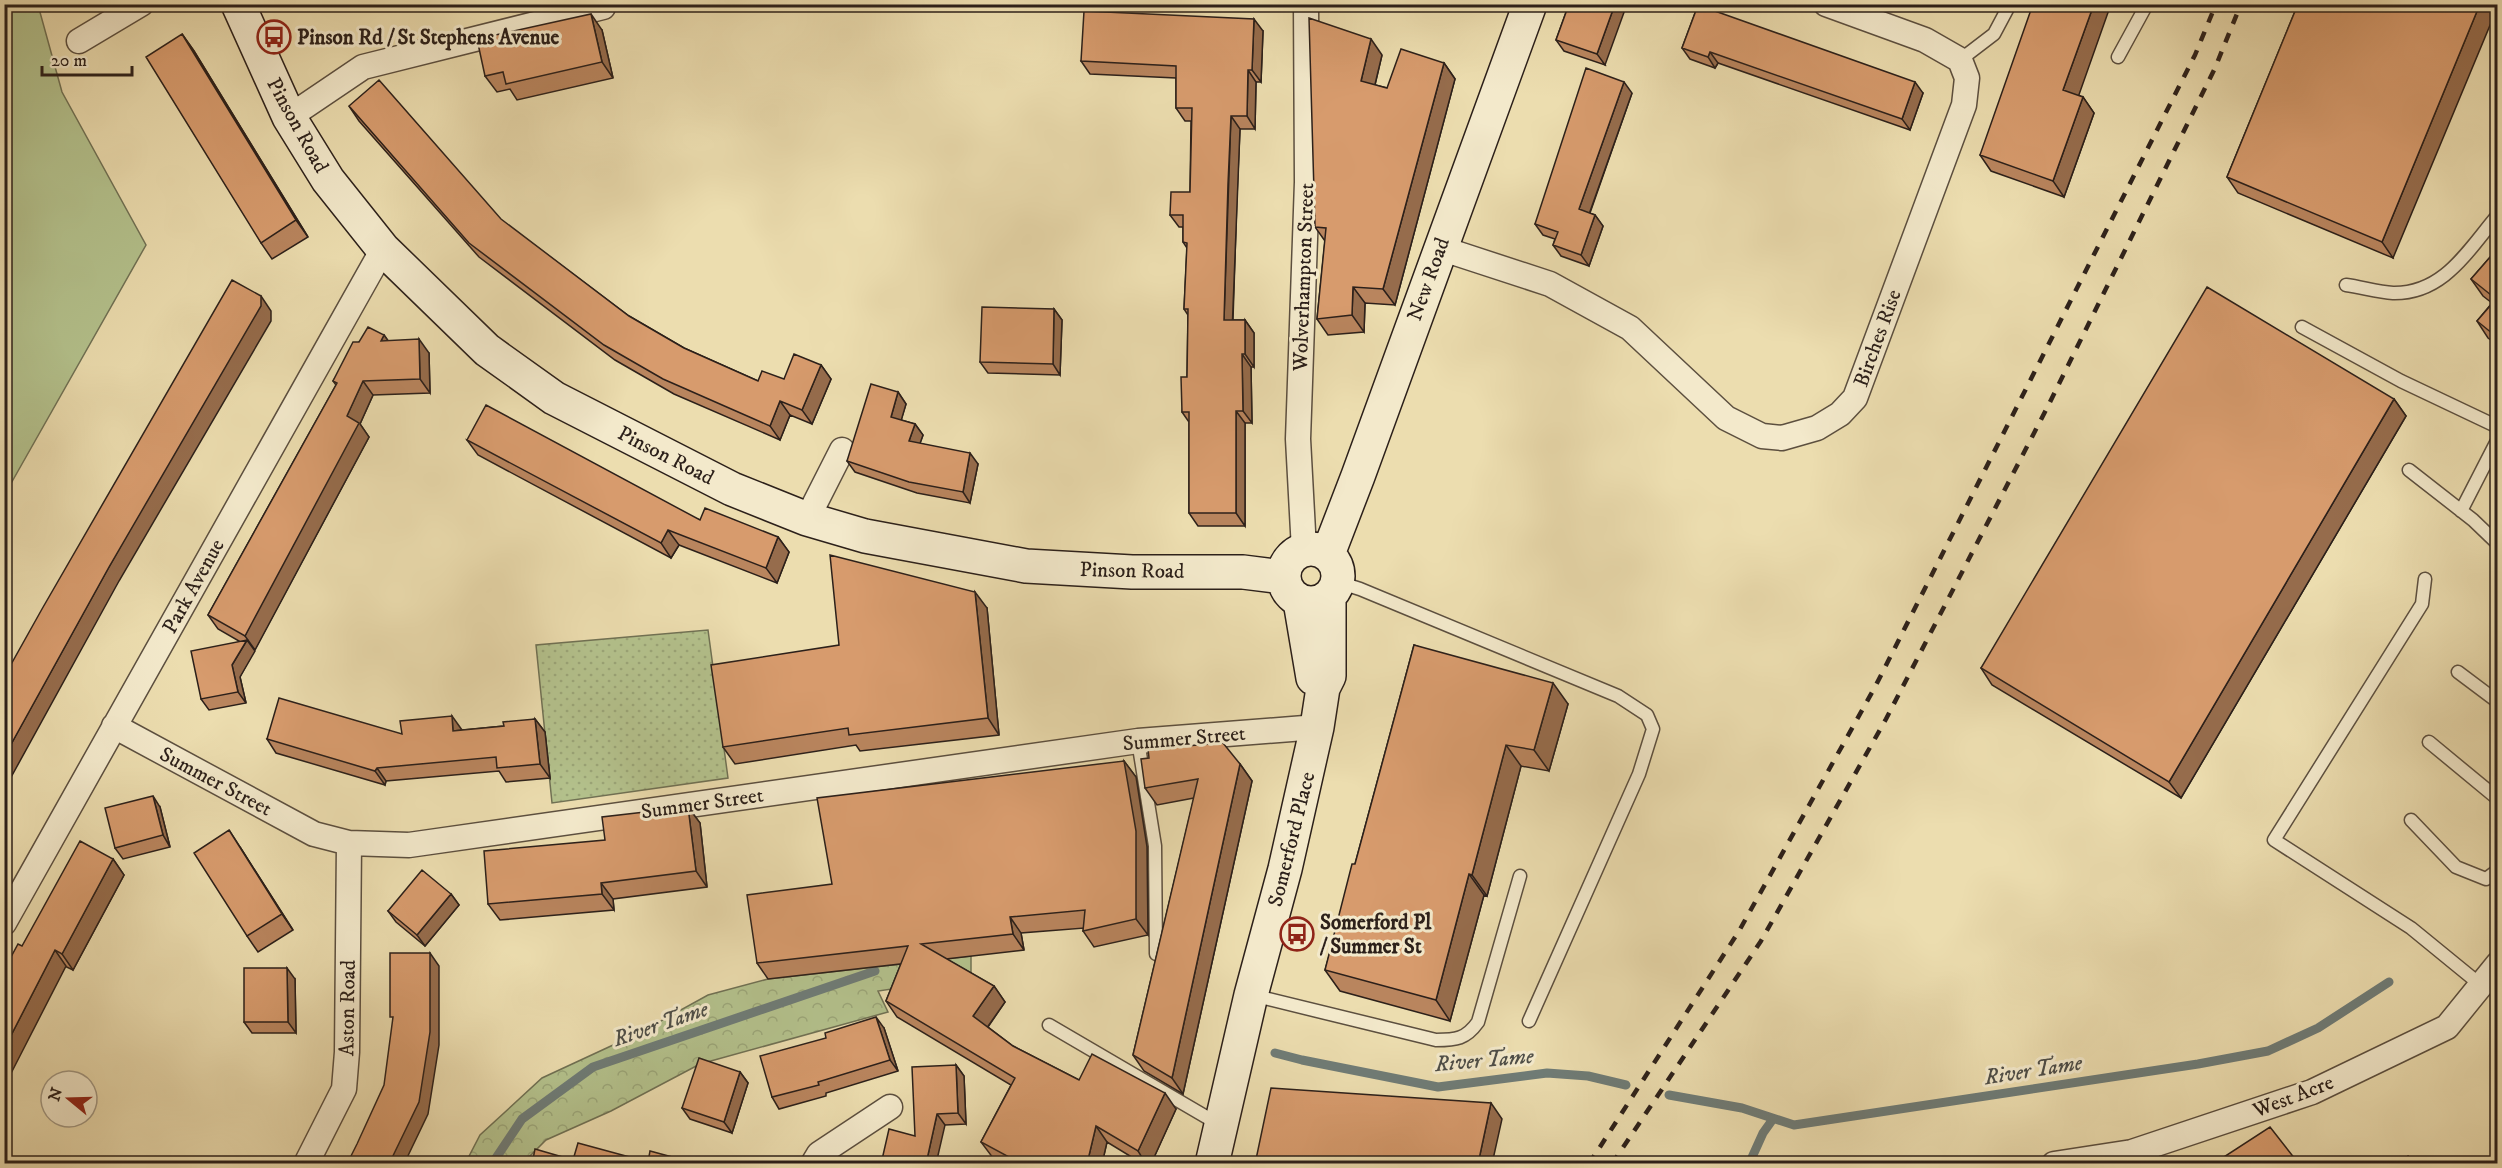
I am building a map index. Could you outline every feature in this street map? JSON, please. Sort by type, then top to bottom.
[{"type":"main road","name":"Pinson Road","points":[[238,4],[289,117],[328,180],[383,249],[486,350],[554,398],[722,484],[807,519],[918,548],[1026,566],[1132,572],[1243,572],[1314,577]]},
{"type":"main road","name":"New Road","points":[[1314,577],[1358,476],[1530,4]]},
{"type":"main road","name":"Somerford Place","points":[[1212,1164],[1251,995],[1285,869],[1317,728],[1323,688],[1313,679],[1314,577]]},
{"type":"street","points":[[79,41],[141,4]]},
{"type":"street","name":"Wolverhampton Street","points":[[1306,4],[1307,182],[1298,439],[1314,577]]},
{"type":"street","points":[[1826,4],[1925,40],[1960,60]]},
{"type":"street","points":[[289,117],[363,67],[603,7]]},
{"type":"street","name":"Birches Rise","points":[[1440,248],[1550,284],[1630,328],[1726,418],[1762,436],[1782,438],[1816,428],[1840,414],[1855,398],[1964,105],[1967,78],[1960,60]]},
{"type":"street","name":"Park Avenue","points":[[4,923],[383,249]]},
{"type":"street","points":[[807,519],[842,450]]},
{"type":"street","name":"Summer Street","points":[[114,726],[314,834],[349,843],[409,845],[1137,741],[1317,728]]},
{"type":"street","name":"Aston Road","points":[[306,1164],[344,1089],[347,1052],[349,843]]},
{"type":"street","name":"West Acre","points":[[2054,1164],[2132,1152],[2312,1092],[2447,1027],[2498,964]]},
{"type":"street","points":[[813,1164],[819,1154],[890,1107]]},
{"type":"lane","points":[[1960,60],[1994,34],[2010,4]]},
{"type":"lane","points":[[2118,57],[2147,4]]},
{"type":"lane","points":[[2346,285],[2392,293],[2424,289],[2446,275],[2498,215]]},
{"type":"lane","points":[[2302,327],[2401,381],[2498,427]]},
{"type":"lane","points":[[2461,511],[2498,439]]},
{"type":"lane","points":[[2409,470],[2498,544]]},
{"type":"lane","points":[[1314,577],[1360,588],[1618,696],[1647,715],[1653,729],[1639,774],[1529,1021]]},
{"type":"lane","points":[[2425,579],[2422,604],[2274,840],[2411,928],[2482,986]]},
{"type":"lane","points":[[2458,672],[2498,702]]},
{"type":"lane","points":[[1137,741],[1155,846],[1156,954]]},
{"type":"lane","points":[[2429,742],[2498,799]]},
{"type":"lane","points":[[2411,820],[2456,867],[2486,879],[2498,870]]},
{"type":"lane","points":[[1251,995],[1436,1040],[1457,1040],[1470,1034],[1478,1022],[1520,876]]},
{"type":"lane","points":[[1048,1025],[1221,1126]]},
{"type":"green space","points":[[5,4],[38,5],[62,92],[146,245],[5,494]]},
{"type":"green space","points":[[708,630],[728,778],[552,803],[536,645]]},
{"type":"green space","points":[[971,956],[971,977],[878,991],[888,1012],[700,1064],[611,1111],[546,1140],[523,1163],[465,1164],[480,1135],[542,1078],[639,1033],[708,995],[768,979]]},
{"type":"building","points":[[1569,4],[1615,4],[1597,54],[1556,40]]},
{"type":"building","points":[[2033,4],[2094,4],[2063,90],[2083,97],[2053,181],[1980,155]]},
{"type":"building","points":[[2298,4],[2480,4],[2382,242],[2227,177]]},
{"type":"building","points":[[1698,5],[1915,82],[1902,119],[1710,52],[1708,57],[1682,48]]},
{"type":"building","points":[[1084,11],[1254,19],[1252,70],[1248,70],[1247,116],[1231,116],[1228,184],[1224,320],[1245,320],[1245,354],[1242,354],[1243,411],[1236,411],[1236,513],[1189,513],[1189,412],[1182,412],[1181,377],[1187,377],[1188,309],[1184,309],[1187,243],[1183,242],[1183,215],[1170,215],[1171,192],[1190,192],[1192,108],[1176,108],[1176,66],[1081,61]]},
{"type":"building","points":[[591,14],[602,62],[506,84],[503,72],[485,76],[477,39]]},
{"type":"building","points":[[1309,18],[1371,39],[1361,81],[1387,88],[1401,49],[1444,63],[1383,289],[1353,287],[1352,315],[1317,319],[1326,228],[1315,227]]},
{"type":"building","points":[[182,34],[296,220],[261,243],[146,57]]},
{"type":"building","points":[[1586,68],[1624,82],[1579,209],[1595,215],[1581,255],[1553,245],[1558,232],[1535,224]]},
{"type":"building","points":[[379,80],[501,219],[629,316],[684,348],[758,381],[762,371],[784,379],[794,354],[821,365],[802,410],[780,401],[770,426],[663,379],[604,345],[469,243],[349,106]]},
{"type":"building","points":[[2498,248],[2498,338],[2477,321],[2496,299],[2471,279]]},
{"type":"building","points":[[232,280],[261,296],[261,306],[109,567],[4,757],[4,677]]},
{"type":"building","points":[[2207,287],[2394,399],[2169,782],[1981,668]]},
{"type":"building","points":[[982,307],[1054,309],[1053,364],[980,362]]},
{"type":"building","points":[[368,327],[384,335],[381,341],[419,339],[420,379],[363,381],[347,416],[359,423],[245,636],[208,615],[337,383],[333,381],[353,342],[359,342]]},
{"type":"building","points":[[871,384],[898,392],[891,417],[915,424],[909,441],[970,453],[963,492],[909,482],[847,461]]},
{"type":"building","points":[[486,405],[700,520],[705,508],[778,537],[766,568],[668,530],[661,543],[467,440]]},
{"type":"building","points":[[830,555],[975,592],[988,718],[849,735],[848,728],[723,747],[711,665],[839,645]]},
{"type":"building","points":[[247,640],[232,665],[238,692],[201,699],[191,651]]},
{"type":"building","points":[[1414,645],[1553,683],[1534,750],[1506,745],[1436,1000],[1325,970],[1352,864],[1355,864]]},
{"type":"building","points":[[279,698],[402,734],[400,721],[452,716],[453,731],[504,726],[503,722],[535,719],[540,764],[497,768],[496,757],[377,768],[375,771],[267,739]]},
{"type":"building","points":[[1223,743],[1240,764],[1172,1078],[1133,1055],[1198,779],[1145,788],[1141,759],[1149,758],[1148,749]]},
{"type":"building","points":[[1124,761],[1136,831],[1136,919],[1083,931],[1085,910],[1010,917],[1013,934],[921,944],[994,986],[973,1016],[1013,1046],[1079,1080],[1092,1054],[1165,1093],[1138,1151],[1096,1126],[1087,1164],[1022,1164],[981,1142],[1015,1078],[886,1001],[908,946],[757,963],[747,895],[832,884],[817,798]]},
{"type":"building","points":[[153,796],[163,835],[115,848],[105,808]]},
{"type":"building","points":[[688,807],[696,871],[601,883],[602,894],[488,904],[484,851],[605,840],[602,817]]},
{"type":"building","points":[[229,830],[282,914],[247,936],[194,853]]},
{"type":"building","points":[[80,841],[113,859],[62,954],[55,950],[4,1049],[4,970],[18,944],[22,946]]},
{"type":"building","points":[[422,870],[451,894],[417,935],[388,911]]},
{"type":"building","points":[[390,953],[430,953],[430,1032],[419,1102],[389,1164],[347,1164],[384,1085],[393,1017],[390,1017]]},
{"type":"building","points":[[244,968],[287,968],[288,1022],[244,1022]]},
{"type":"building","points":[[876,1017],[890,1060],[818,1082],[819,1085],[772,1097],[760,1056],[826,1038],[825,1033]]},
{"type":"building","points":[[699,1058],[740,1072],[724,1122],[682,1108]]},
{"type":"building","points":[[956,1065],[958,1113],[937,1114],[926,1164],[881,1164],[889,1129],[915,1136],[912,1067]]},
{"type":"building","points":[[1271,1088],[1491,1103],[1478,1164],[1255,1164]]},
{"type":"building","points":[[2270,1127],[2299,1164],[2213,1164]]},
{"type":"building","points":[[578,1143],[648,1162],[650,1151],[698,1164],[532,1164],[535,1149],[573,1160]]},
{"type":"building","points":[[2408,1156],[2413,1164],[2397,1164]]},
{"type":"building","points":[[2498,1156],[2498,1164],[2491,1164],[2490,1161]]},
{"type":"waterway","name":"River Tame","points":[[492,1164],[522,1119],[593,1067],[875,971]]},
{"type":"waterway","name":"River Tame","points":[[1669,1095],[1742,1108],[1794,1125],[2198,1064],[2268,1051],[2318,1028],[2389,982]]},
{"type":"waterway","name":"River Tame","points":[[1275,1053],[1438,1087],[1547,1073],[1588,1076],[1626,1085]]},
{"type":"waterway","points":[[1749,1164],[1763,1133],[1773,1119]]},
{"type":"railway","points":[[1589,1164],[1739,931],[1875,687],[2195,55],[2216,4]]},
{"type":"railway","points":[[1612,1164],[1761,941],[1886,719],[2047,408],[2215,68],[2241,4]]},
{"type":"place","name":"Pinson Rd / St Stephens Avenue","points":[[274,37]]},
{"type":"place","name":"Somerford Pl / Summer St","points":[[1297,934]]}]
